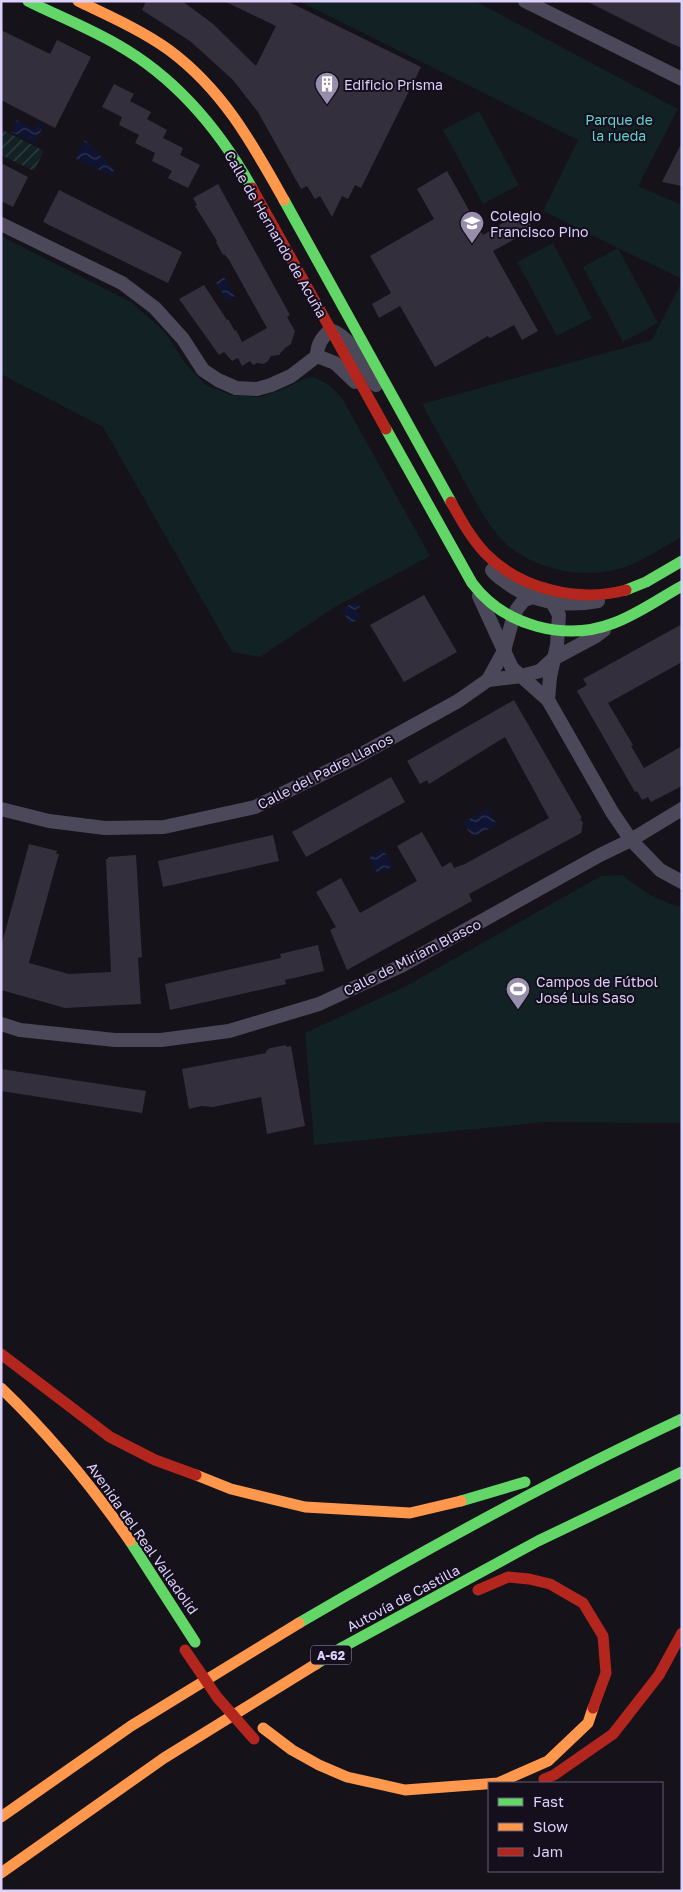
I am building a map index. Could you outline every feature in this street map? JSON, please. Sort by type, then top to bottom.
[{"type":"main road","name":"Calle de Hernando de Acuña","points":[[28,1],[129,52],[163,76],[203,114],[239,165],[330,330]]},
{"type":"main road","name":"Calle de Hernando de Acuña","points":[[78,1],[133,28],[179,58],[205,82],[229,110],[248,136],[459,516],[477,543],[493,561],[510,573],[557,598]]},
{"type":"main road","points":[[364,389],[475,586],[492,604],[513,618],[537,627],[559,630],[588,630],[614,623],[682,586]]},
{"type":"main road","points":[[625,590],[682,561]]},
{"type":"main road","points":[[1,1354],[110,1437],[155,1460],[231,1489],[306,1507],[410,1513],[476,1498],[525,1482],[561,1477]]},
{"type":"main road","name":"Avenida del Real Valladolid","points":[[1,1388],[26,1410],[75,1465],[115,1518],[198,1645]]},
{"type":"main road","name":"Autovía de Castilla","points":[[1,1817],[131,1726],[268,1640],[418,1554],[561,1477],[626,1444],[682,1419]]},
{"type":"main road","name":"Autovía de Castilla","points":[[1,1873],[164,1758],[344,1647],[538,1541],[682,1472]]},
{"type":"main road","points":[[471,1592],[508,1577],[550,1584],[583,1603],[603,1636],[606,1673],[588,1723],[548,1761],[498,1782]]},
{"type":"main road","points":[[344,1647],[453,1600]]},
{"type":"main road","points":[[613,1734],[659,1675],[682,1633]]},
{"type":"main road","points":[[183,1647],[198,1672],[221,1703],[258,1742]]},
{"type":"main road","points":[[210,1664],[226,1686]]},
{"type":"main road","points":[[536,1782],[554,1775],[636,1718],[676,1667]]},
{"type":"main road","points":[[236,1700],[257,1722],[292,1750],[319,1765],[348,1777],[405,1790],[488,1783]]},
{"type":"street","points":[[525,1],[682,79]]},
{"type":"street","points":[[1,224],[122,283],[155,308],[183,340],[203,370],[218,380],[236,388],[257,389],[291,376],[317,356],[342,352],[364,389]]},
{"type":"street","name":"Calle de Hernando de Acuña","points":[[342,352],[341,324],[344,309]]},
{"type":"street","name":"Calle de Hernando de Acuña","points":[[330,330],[339,333],[342,352],[377,385],[391,395]]},
{"type":"street","points":[[317,356],[317,346],[330,330]]},
{"type":"street","name":"Calle de Hernando de Acuña","points":[[477,543],[494,573],[512,586],[533,597],[557,598]]},
{"type":"street","points":[[475,586],[512,668],[548,700],[612,812],[631,840],[660,870],[682,882]]},
{"type":"street","points":[[548,700],[550,677],[559,630],[557,598],[577,605],[603,600],[625,590]]},
{"type":"street","points":[[504,651],[513,618],[524,600],[533,597]]},
{"type":"street","name":"Calle del Padre Llanos","points":[[488,680],[521,676],[540,671],[553,659],[596,636],[614,623]]},
{"type":"street","name":"Calle del Padre Llanos","points":[[1,809],[49,821],[105,828],[164,827],[256,806],[362,754],[458,701],[488,680],[504,651]]},
{"type":"street","name":"Calle de Miriam Blasco","points":[[1,1024],[20,1030],[115,1040],[161,1040],[238,1028],[319,1004],[401,966],[600,855],[631,840],[682,808]]},
{"type":"green space","name":"Parque de la rueda","points":[[299,1],[475,1],[678,109],[638,186],[682,205],[682,279],[543,211],[578,140]]},
{"type":"green space","points":[[479,111],[519,185],[483,204],[443,130]]},
{"type":"green space","points":[[1,129],[44,151],[34,171],[1,155]]},
{"type":"green space","points":[[1,236],[131,302],[164,331],[186,364],[206,385],[231,395],[261,397],[303,379],[314,377],[329,385],[342,398],[430,556],[335,607],[260,657],[232,652],[103,427],[1,374]]},
{"type":"green space","points":[[553,243],[592,318],[557,336],[517,262]]},
{"type":"green space","points":[[618,248],[658,323],[623,342],[583,267]]},
{"type":"green space","points":[[682,281],[682,537],[629,566],[610,571],[579,573],[547,567],[533,561],[506,544],[487,521],[422,404],[652,340]]},
{"type":"green space","name":"Campos de Fútbol José Luis Saso","points":[[622,875],[665,902],[682,907],[682,1123],[545,1122],[314,1145],[305,1033],[406,986],[601,876]]},
{"type":"water","points":[[17,120],[34,129],[38,123],[43,126],[35,143],[11,132]]},
{"type":"water","points":[[85,140],[114,169],[112,176],[76,159]]},
{"type":"water","points":[[224,277],[235,297],[227,301],[216,282]]},
{"type":"water","points":[[357,601],[360,607],[356,609],[361,617],[350,624],[341,609]]},
{"type":"water","points":[[488,808],[497,825],[473,837],[463,823]]},
{"type":"water","points":[[382,848],[394,866],[378,874],[369,858]]},
{"type":"building","name":"Edificio Prisma","points":[[146,1],[182,1],[212,23],[256,66],[276,26],[224,1],[287,1],[421,67],[361,188],[355,185],[348,199],[342,196],[332,217],[320,196],[315,199],[307,186],[301,189],[258,112],[233,80],[190,41],[142,10]]},
{"type":"building","points":[[586,1],[682,1],[682,48],[670,43]]},
{"type":"building","points":[[1,30],[50,54],[57,40],[91,57],[55,128],[1,100]]},
{"type":"building","points":[[114,84],[134,94],[130,101],[151,112],[147,119],[167,130],[163,138],[183,148],[180,155],[200,165],[188,188],[168,178],[172,171],[152,161],[155,153],[135,143],[139,135],[119,125],[122,117],[102,107]]},
{"type":"building","points":[[682,142],[682,186],[662,182]]},
{"type":"building","points":[[1,163],[28,177],[13,207],[1,201]]},
{"type":"building","points":[[447,171],[483,235],[523,211],[533,229],[493,251],[538,331],[522,340],[514,325],[490,338],[488,336],[435,367],[400,306],[379,318],[372,304],[391,293],[370,256],[434,219],[417,189]]},
{"type":"building","points":[[218,184],[290,315],[287,317],[295,331],[291,344],[279,355],[271,356],[264,364],[257,363],[253,365],[250,361],[242,366],[238,358],[232,361],[224,352],[219,355],[179,299],[204,285],[227,320],[236,330],[242,342],[267,328],[229,260],[223,255],[217,241],[195,206],[197,205],[193,198]]},
{"type":"building","points":[[59,190],[182,252],[168,283],[43,222]]},
{"type":"building","points":[[424,595],[457,652],[404,682],[370,625]]},
{"type":"building","points":[[682,624],[682,662],[608,703],[633,745],[631,746],[644,768],[682,746],[682,786],[651,802],[648,797],[642,800],[637,791],[635,792],[577,691],[587,685],[583,679]]},
{"type":"building","points":[[514,700],[582,818],[580,819],[583,823],[581,833],[469,894],[472,901],[347,970],[330,930],[336,927],[316,892],[341,878],[360,913],[417,881],[397,846],[422,832],[442,867],[451,862],[454,868],[465,864],[549,818],[505,737],[429,784],[427,780],[420,784],[407,761]]},
{"type":"building","points":[[391,777],[405,802],[306,857],[292,832]]},
{"type":"building","points":[[273,835],[279,861],[163,887],[158,861]]},
{"type":"building","points":[[29,844],[57,851],[56,854],[59,854],[29,963],[69,974],[111,972],[106,859],[108,857],[136,855],[142,957],[138,958],[141,1004],[65,1008],[1,990],[1,947]]},
{"type":"building","points":[[318,945],[324,971],[285,980],[286,984],[170,1010],[165,984],[281,958],[280,954]]},
{"type":"building","points":[[286,1045],[286,1047],[291,1046],[305,1126],[267,1134],[261,1097],[213,1107],[201,1106],[189,1109],[182,1069],[266,1053],[270,1048]]},
{"type":"building","points":[[1,1069],[146,1091],[142,1113],[1,1091]]},
{"type":"traffic: fast","points":[[28,1],[118,45],[159,73],[195,107],[211,126],[252,188]]},
{"type":"traffic: fast","points":[[284,200],[451,502]]},
{"type":"traffic: fast","points":[[386,429],[472,583],[485,598],[518,620],[556,630],[576,631],[595,628],[614,623],[632,615],[682,586]]},
{"type":"traffic: fast","points":[[626,590],[646,582],[682,561]]},
{"type":"traffic: fast","points":[[299,1623],[488,1516],[584,1466],[682,1419]]},
{"type":"traffic: fast","points":[[316,1664],[343,1647],[538,1541],[682,1472]]},
{"type":"traffic: fast","points":[[461,1501],[525,1482]]},
{"type":"traffic: fast","points":[[130,1541],[195,1642]]},
{"type":"traffic: slow","points":[[78,1],[125,24],[169,50],[205,82],[221,100],[248,138],[284,200]]},
{"type":"traffic: slow","points":[[1,1388],[69,1461],[130,1541]]},
{"type":"traffic: slow","points":[[196,1475],[231,1489],[305,1507],[410,1513],[461,1501]]},
{"type":"traffic: slow","points":[[1,1817],[131,1726],[299,1623]]},
{"type":"traffic: slow","points":[[1,1873],[164,1758],[316,1664]]},
{"type":"traffic: slow","points":[[500,1782],[548,1761],[588,1723],[593,1708]]},
{"type":"traffic: slow","points":[[263,1728],[292,1750],[319,1765],[347,1777],[405,1790],[488,1784]]},
{"type":"traffic: jam","points":[[252,188],[386,429]]},
{"type":"traffic: jam","points":[[451,502],[467,529],[485,553],[515,576],[551,590],[570,593],[608,594],[626,590]]},
{"type":"traffic: jam","points":[[1,1354],[110,1437],[155,1460],[196,1475]]},
{"type":"traffic: jam","points":[[478,1590],[508,1577],[529,1579],[550,1584],[583,1603],[603,1636],[606,1673],[593,1708]]},
{"type":"traffic: jam","points":[[544,1779],[554,1775],[613,1734],[659,1675],[682,1633]]},
{"type":"traffic: jam","points":[[185,1650],[217,1697],[254,1739]]},
{"type":"place","name":"Edificio Prisma","points":[[327,105]]},
{"type":"place","name":"Colegio Francisco Pino","points":[[472,244]]},
{"type":"place","name":"Campos de Fútbol José Luis Saso","points":[[518,1010]]}]
